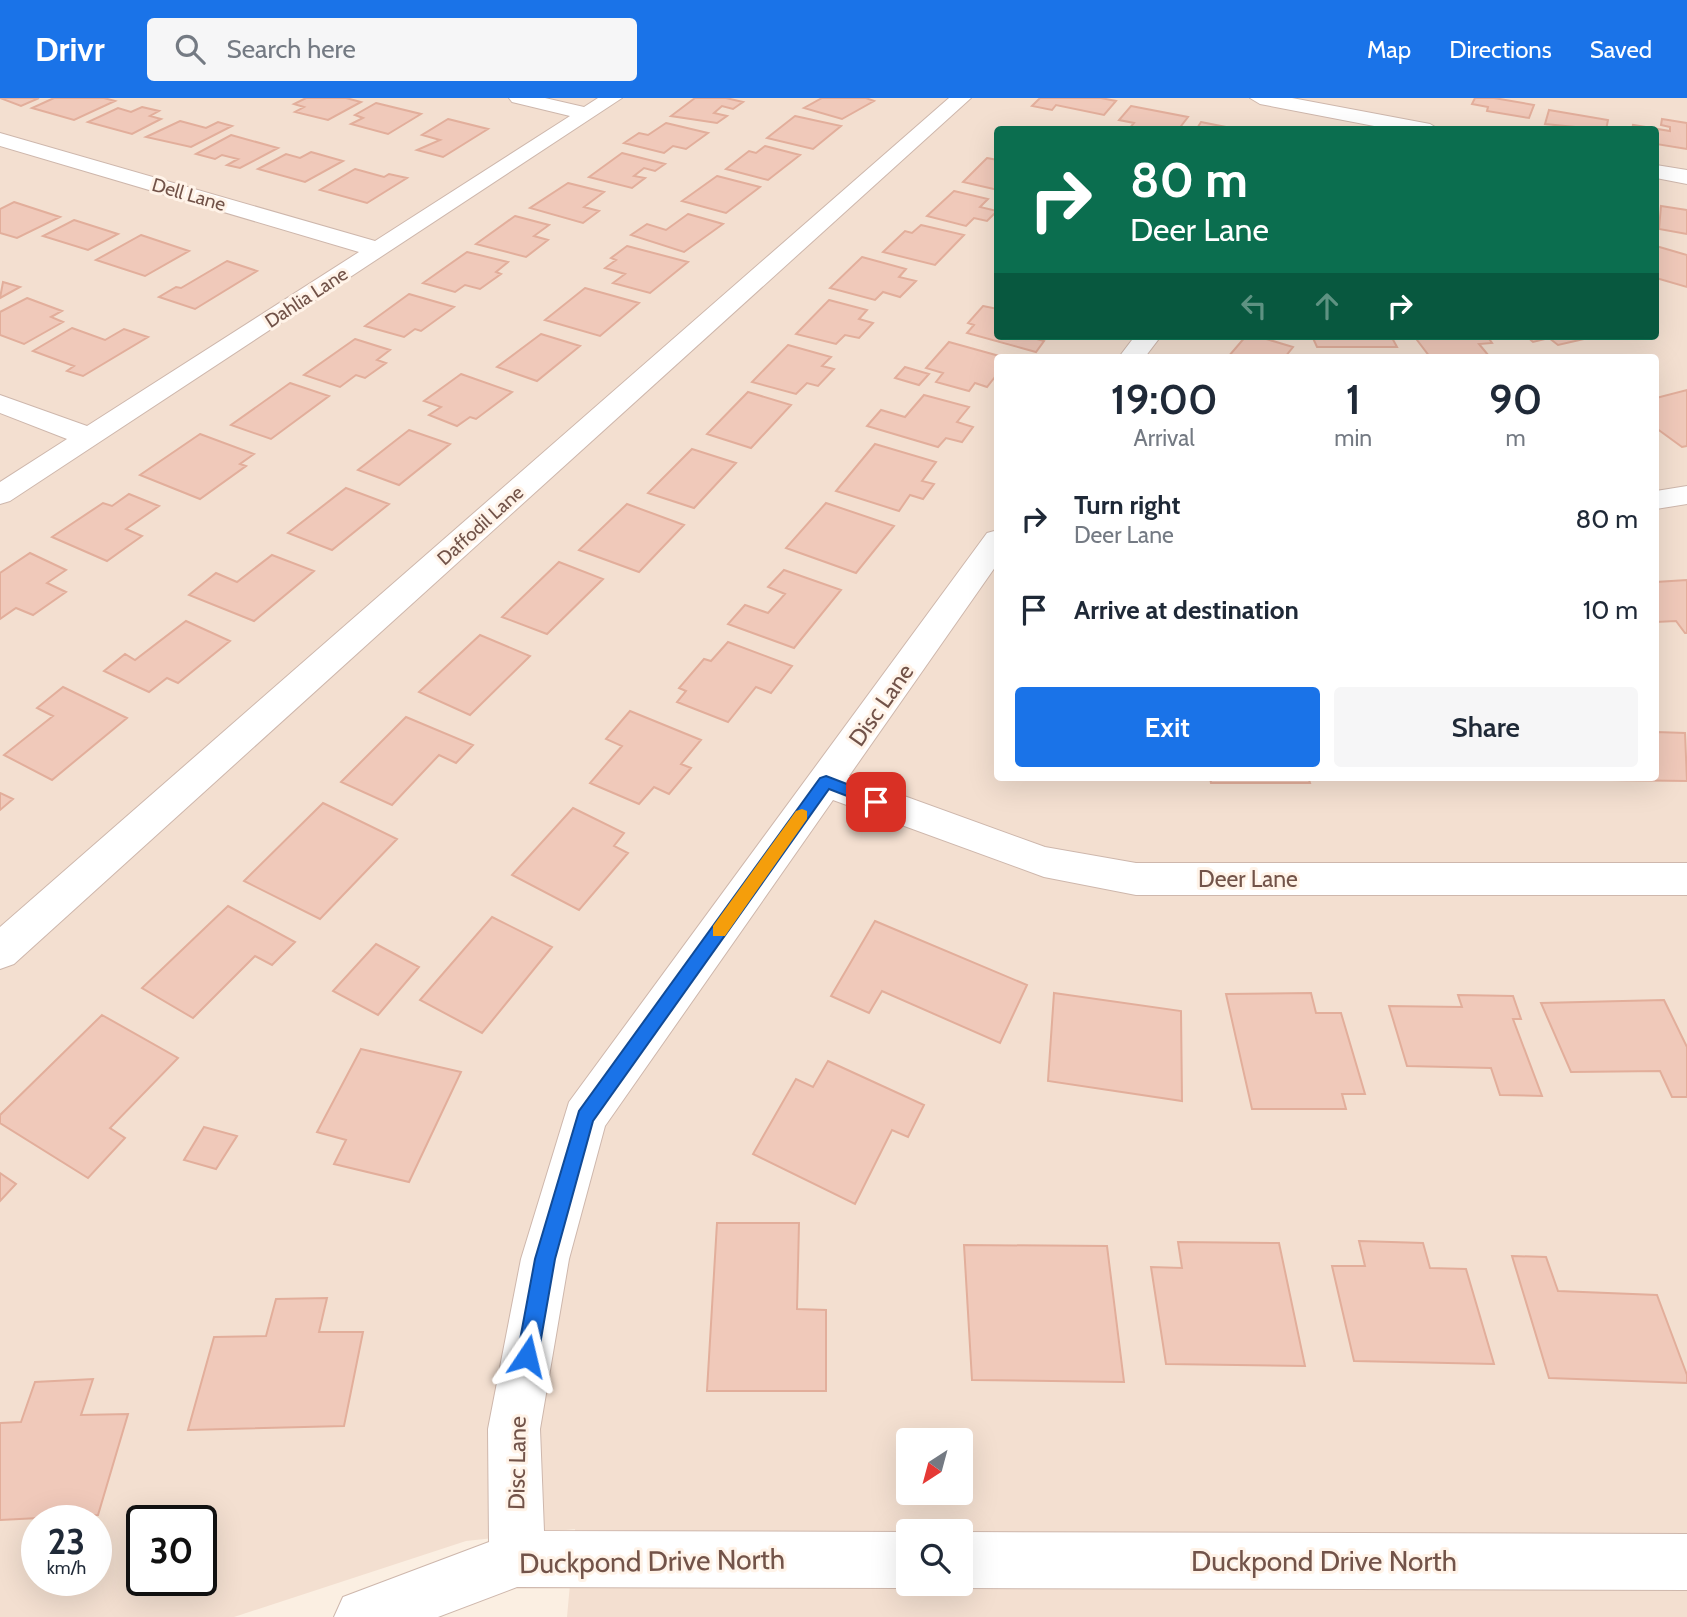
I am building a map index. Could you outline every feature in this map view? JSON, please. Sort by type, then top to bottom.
[{"type":"street","points":[[519,98],[588,114]]},
{"type":"street","name":"Dahlia Lane","points":[[0,495],[612,98]]},
{"type":"street","name":"Daffodil Lane","points":[[0,952],[961,98]]},
{"type":"street","points":[[1260,98],[1311,102],[1413,126]]},
{"type":"street","name":"Dell Lane","points":[[0,139],[379,250]]},
{"type":"street","points":[[1659,172],[1687,177]]},
{"type":"street","points":[[0,403],[89,437]]},
{"type":"street","points":[[1659,500],[1687,495]]},
{"type":"street","name":"Disc Lane","points":[[517,1559],[514,1429],[545,1259],[585,1117],[994,546]]},
{"type":"street","name":"Deer Lane","points":[[826,782],[925,821],[1044,862],[1136,879],[1687,880]]},
{"type":"street","name":"Duckpond Drive North","points":[[363,1617],[517,1559],[896,1560]]},
{"type":"street","name":"Duckpond Drive North","points":[[973,1560],[1687,1562]]},
{"type":"shaded area","points":[[0,98],[1687,98],[1687,1617],[567,1617],[575,1529],[466,1541],[234,1617],[0,1617]]},
{"type":"building","points":[[0,98],[39,98],[21,106]]},
{"type":"building","points":[[54,98],[104,98],[115,101],[74,120],[32,108]]},
{"type":"building","points":[[306,98],[346,98],[361,102],[328,120],[295,112],[304,107],[294,104]]},
{"type":"building","points":[[695,98],[726,98],[743,102],[733,109],[722,106],[714,113],[727,116],[717,123],[671,116]]},
{"type":"building","points":[[822,98],[866,98],[874,101],[842,119],[804,108]]},
{"type":"building","points":[[1040,98],[1101,98],[1116,101],[1104,115],[1056,105],[1052,110],[1032,106]]},
{"type":"building","points":[[1475,98],[1494,98],[1534,105],[1529,118],[1487,111],[1488,107],[1472,104]]},
{"type":"building","points":[[376,103],[421,114],[388,134],[351,124],[363,118],[355,115]]},
{"type":"building","points":[[1131,106],[1188,117],[1181,126],[1132,126],[1134,123],[1119,120]]},
{"type":"building","points":[[142,107],[159,111],[150,116],[161,119],[132,134],[88,122],[118,108],[131,112]]},
{"type":"building","points":[[1549,110],[1608,120],[1607,126],[1545,124]]},
{"type":"building","points":[[795,116],[841,126],[813,149],[767,138]]},
{"type":"building","points":[[448,119],[488,129],[443,157],[417,150],[440,140],[422,135]]},
{"type":"building","points":[[1662,119],[1687,123],[1687,149],[1659,144],[1659,129],[1670,131],[1670,127],[1661,125]]},
{"type":"building","points":[[180,121],[206,128],[218,122],[232,126],[191,147],[146,137]]},
{"type":"building","points":[[1201,122],[1221,126],[1198,126]]},
{"type":"building","points":[[666,123],[708,133],[686,149],[673,146],[664,153],[624,143],[639,133],[648,135]]},
{"type":"building","points":[[231,135],[278,148],[240,168],[227,165],[238,159],[222,155],[215,159],[196,154]]},
{"type":"building","points":[[765,146],[800,155],[768,180],[726,169],[749,151],[756,153]]},
{"type":"building","points":[[311,152],[343,161],[305,182],[258,169],[286,154],[300,158]]},
{"type":"building","points":[[622,153],[665,164],[655,171],[644,168],[634,176],[645,178],[632,188],[589,177]]},
{"type":"building","points":[[987,158],[994,159],[994,189],[963,182]]},
{"type":"building","points":[[355,169],[384,177],[389,174],[407,178],[367,203],[320,190]]},
{"type":"building","points":[[717,176],[760,187],[726,213],[682,201]]},
{"type":"building","points":[[568,183],[604,192],[584,207],[599,211],[583,223],[530,208]]},
{"type":"building","points":[[954,191],[988,199],[980,207],[994,210],[987,221],[974,218],[966,226],[927,216]]},
{"type":"building","points":[[14,202],[60,217],[17,238],[0,233],[0,209]]},
{"type":"building","points":[[1661,206],[1687,210],[1687,234],[1659,229]]},
{"type":"building","points":[[688,214],[723,224],[684,252],[631,235],[647,224],[666,230]]},
{"type":"building","points":[[515,216],[549,225],[534,236],[548,240],[526,257],[476,244]]},
{"type":"building","points":[[74,220],[118,234],[88,250],[43,236]]},
{"type":"building","points":[[921,225],[964,235],[935,265],[883,252],[905,231],[912,233]]},
{"type":"building","points":[[141,235],[189,251],[145,276],[96,260]]},
{"type":"building","points":[[627,246],[688,262],[650,293],[613,283],[625,274],[605,268],[616,260],[611,258]]},
{"type":"building","points":[[1659,247],[1687,255],[1687,287],[1659,279]]},
{"type":"building","points":[[467,252],[508,262],[496,272],[501,274],[480,289],[465,285],[455,292],[423,283]]},
{"type":"building","points":[[862,257],[906,269],[899,277],[916,281],[900,297],[883,292],[875,300],[830,288]]},
{"type":"building","points":[[227,261],[257,271],[195,309],[159,297],[176,287],[181,288]]},
{"type":"building","points":[[3,282],[20,287],[0,298]]},
{"type":"building","points":[[585,288],[639,303],[600,336],[545,320]]},
{"type":"building","points":[[409,294],[454,307],[421,331],[415,329],[404,337],[365,326]]},
{"type":"building","points":[[27,298],[62,311],[51,317],[63,322],[24,344],[0,335],[0,312]]},
{"type":"building","points":[[829,300],[867,310],[859,319],[873,323],[859,338],[845,335],[836,344],[796,334]]},
{"type":"building","points":[[983,306],[994,308],[994,340],[1044,341],[1036,352],[967,333],[974,325],[968,323]]},
{"type":"building","points":[[72,328],[105,340],[124,329],[148,337],[83,376],[67,371],[74,366],[33,351]]},
{"type":"building","points":[[541,334],[580,346],[537,381],[497,367]]},
{"type":"building","points":[[355,339],[390,350],[377,360],[386,363],[365,378],[356,375],[340,387],[304,375]]},
{"type":"building","points":[[1243,340],[1269,340],[1293,347],[1287,354],[1231,354]]},
{"type":"building","points":[[1314,340],[1393,340],[1397,347],[1317,347]]},
{"type":"building","points":[[1417,340],[1490,340],[1492,343],[1479,344],[1487,354],[1428,354]]},
{"type":"building","points":[[1552,340],[1580,340],[1558,345]]},
{"type":"building","points":[[949,342],[994,354],[994,378],[987,387],[975,383],[969,391],[936,382],[943,373],[926,368]]},
{"type":"building","points":[[788,345],[831,357],[822,366],[834,369],[818,386],[807,383],[796,394],[752,382]]},
{"type":"building","points":[[905,367],[929,374],[919,385],[895,378]]},
{"type":"building","points":[[461,374],[512,392],[476,419],[470,417],[457,426],[429,415],[441,407],[424,401]]},
{"type":"building","points":[[290,383],[329,396],[271,439],[231,425]]},
{"type":"building","points":[[1687,390],[1687,446],[1682,447],[1659,430],[1659,397]]},
{"type":"building","points":[[748,392],[791,405],[751,448],[707,434]]},
{"type":"building","points":[[924,395],[969,407],[957,422],[973,427],[962,442],[946,438],[938,447],[867,426],[881,410],[905,417]]},
{"type":"building","points":[[409,430],[450,444],[399,485],[358,470]]},
{"type":"building","points":[[200,434],[254,454],[240,464],[246,466],[200,499],[140,475]]},
{"type":"building","points":[[875,444],[936,462],[922,481],[934,484],[923,499],[910,495],[899,511],[836,491]]},
{"type":"building","points":[[692,449],[736,463],[694,508],[648,493]]},
{"type":"building","points":[[346,488],[389,504],[332,550],[288,533]]},
{"type":"building","points":[[129,494],[159,506],[126,529],[142,536],[107,561],[52,537],[103,503],[112,506]]},
{"type":"building","points":[[826,503],[894,526],[856,573],[786,548]]},
{"type":"building","points":[[627,504],[684,525],[639,572],[579,550]]},
{"type":"building","points":[[30,553],[66,570],[47,583],[66,592],[33,615],[16,608],[0,619],[0,573]]},
{"type":"building","points":[[272,555],[314,571],[254,621],[189,595],[216,573],[237,582]]},
{"type":"building","points":[[559,562],[603,579],[547,634],[502,617]]},
{"type":"building","points":[[784,570],[841,590],[794,648],[728,624],[745,605],[768,613],[785,594],[768,587]]},
{"type":"building","points":[[1687,580],[1687,633],[1676,621],[1659,622],[1659,582]]},
{"type":"building","points":[[186,621],[230,641],[178,683],[167,678],[149,692],[104,671],[125,654],[135,660]]},
{"type":"building","points":[[480,635],[530,656],[470,715],[419,692]]},
{"type":"building","points":[[728,642],[792,666],[771,693],[756,687],[728,722],[677,702],[686,691],[679,688],[704,659],[711,661]]},
{"type":"building","points":[[63,687],[127,718],[52,780],[4,755],[53,716],[37,708]]},
{"type":"building","points":[[630,711],[701,740],[681,764],[691,768],[669,794],[654,787],[639,804],[590,783],[622,746],[606,739]]},
{"type":"building","points":[[406,717],[473,745],[456,763],[439,755],[392,805],[341,782]]},
{"type":"building","points":[[1659,732],[1685,733],[1687,781],[1659,781]]},
{"type":"building","points":[[1211,781],[1310,783],[1211,783]]},
{"type":"building","points":[[0,793],[13,799],[0,810]]},
{"type":"building","points":[[323,803],[397,839],[320,919],[244,881]]},
{"type":"building","points":[[573,808],[624,833],[614,846],[628,853],[579,910],[512,875]]},
{"type":"building","points":[[228,906],[295,942],[272,965],[255,956],[193,1018],[142,988]]},
{"type":"building","points":[[492,917],[552,947],[482,1033],[420,1000]]},
{"type":"building","points":[[875,921],[1027,985],[1000,1043],[882,991],[869,1013],[831,996]]},
{"type":"building","points":[[376,944],[419,967],[378,1015],[333,991]]},
{"type":"building","points":[[1054,993],[1181,1011],[1182,1101],[1048,1081]]},
{"type":"building","points":[[1311,993],[1316,1013],[1341,1013],[1365,1094],[1342,1094],[1346,1109],[1252,1109],[1226,994]]},
{"type":"building","points":[[1458,995],[1513,996],[1521,1019],[1513,1019],[1542,1096],[1500,1095],[1491,1068],[1407,1066],[1389,1006],[1462,1007]]},
{"type":"building","points":[[1664,1000],[1687,1047],[1687,1097],[1672,1097],[1660,1071],[1571,1072],[1541,1003]]},
{"type":"building","points":[[102,1015],[178,1058],[110,1128],[125,1138],[88,1178],[0,1123],[0,1115]]},
{"type":"building","points":[[361,1049],[461,1072],[409,1182],[334,1164],[346,1140],[317,1132]]},
{"type":"building","points":[[828,1061],[924,1105],[908,1137],[892,1130],[855,1204],[753,1154],[796,1079],[813,1087]]},
{"type":"building","points":[[204,1127],[237,1136],[216,1169],[184,1160]]},
{"type":"building","points":[[0,1173],[16,1184],[0,1201]]},
{"type":"building","points":[[717,1223],[799,1223],[797,1309],[826,1310],[826,1391],[707,1391]]},
{"type":"building","points":[[1359,1241],[1423,1243],[1430,1268],[1466,1269],[1494,1364],[1354,1361],[1332,1266],[1365,1266]]},
{"type":"building","points":[[1178,1242],[1279,1243],[1305,1366],[1166,1364],[1151,1267],[1182,1268]]},
{"type":"building","points":[[964,1245],[1107,1246],[1124,1382],[972,1380]]},
{"type":"building","points":[[1512,1256],[1546,1257],[1558,1291],[1657,1295],[1687,1375],[1687,1383],[1549,1378]]},
{"type":"building","points":[[327,1298],[319,1332],[363,1332],[344,1426],[188,1430],[214,1337],[266,1336],[276,1299]]},
{"type":"building","points":[[93,1379],[81,1415],[128,1414],[101,1505],[21,1505],[21,1519],[0,1520],[0,1423],[21,1422],[35,1382]]},
{"type":"slow traffic","points":[[719,931],[802,815]]},
{"type":"route","points":[[527,1356],[545,1259],[585,1117],[826,782],[876,802]]}]
